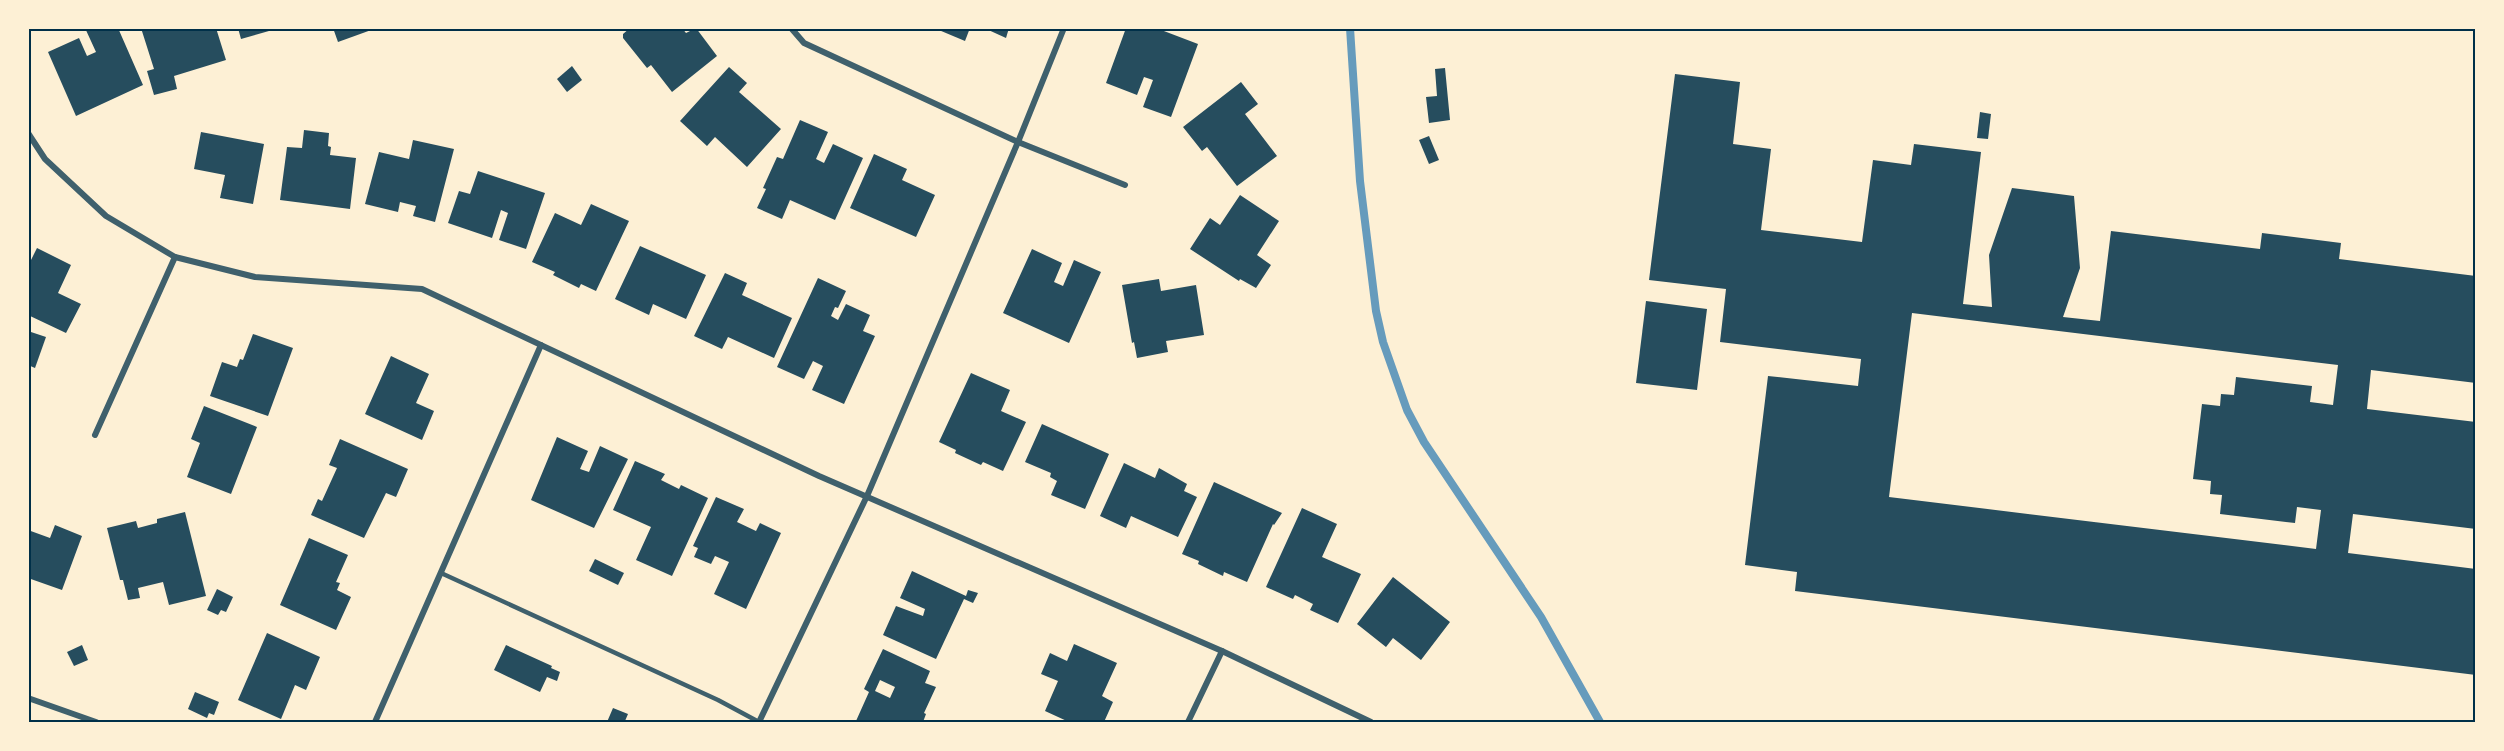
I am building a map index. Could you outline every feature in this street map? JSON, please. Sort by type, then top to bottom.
[{"type":"street","points":[[791,28],[804,43],[1018,142],[1125,185]]},
{"type":"street","points":[[759,723],[867,496],[1018,142],[1064,28]]},
{"type":"street","points":[[28,133],[45,159],[106,216],[175,256],[255,277],[422,289],[867,496],[1222,651],[1371,723]]},
{"type":"street","points":[[94,435],[175,256]]},
{"type":"street","points":[[375,723],[541,345]]},
{"type":"street","points":[[1188,723],[1222,651]]},
{"type":"street","points":[[28,698],[96,723]]},
{"type":"lane","points":[[441,573],[708,695],[759,723]]},
{"type":"building","points":[[85,28],[118,28],[143,85],[76,116],[48,52],[79,38],[87,56],[96,52]]},
{"type":"building","points":[[141,28],[216,28],[226,60],[174,76],[177,89],[154,95],[147,71],[154,69]]},
{"type":"building","points":[[238,28],[276,28],[276,29],[241,39]]},
{"type":"building","points":[[333,28],[374,28],[374,29],[338,42]]},
{"type":"building","points":[[630,28],[682,28],[686,33],[696,28],[717,56],[672,92],[651,65],[647,68],[623,38],[623,34]]},
{"type":"building","points":[[934,28],[970,28],[965,41]]},
{"type":"building","points":[[984,28],[1009,28],[1006,38]]},
{"type":"building","points":[[1126,28],[1156,28],[1198,44],[1171,117],[1143,107],[1153,80],[1144,77],[1137,95],[1106,83]]},
{"type":"building","points":[[572,66],[582,80],[567,92],[557,79]]},
{"type":"building","points":[[729,67],[747,83],[739,92],[781,129],[747,167],[715,137],[707,146],[680,121]]},
{"type":"building","points":[[1445,68],[1450,120],[1429,123],[1426,97],[1437,96],[1435,69]]},
{"type":"building","points":[[1675,74],[1740,82],[1733,144],[1771,149],[1761,230],[1862,242],[1873,160],[1911,165],[1914,144],[1981,152],[1963,304],[1992,307],[1989,255],[2012,188],[2074,196],[2080,268],[2063,317],[2100,321],[2111,231],[2260,249],[2262,233],[2341,243],[2339,259],[2476,276],[2476,383],[2371,370],[2367,409],[2476,422],[2476,529],[2353,514],[2348,553],[2476,569],[2476,675],[1795,591],[1797,572],[1745,565],[1768,376],[1858,386],[1861,359],[1720,342],[1726,289],[1649,280]],"holes":[[[1912,313],[2338,365],[2333,405],[2310,402],[2312,386],[2236,377],[2234,395],[2221,394],[2220,406],[2202,404],[2193,479],[2211,481],[2210,494],[2222,495],[2220,514],[2295,523],[2297,507],[2321,510],[2316,549],[1889,497]]]},
{"type":"building","points":[[1241,82],[1258,104],[1245,114],[1277,156],[1237,186],[1207,147],[1202,151],[1183,127]]},
{"type":"building","points":[[1980,112],[1991,114],[1988,139],[1977,138]]},
{"type":"building","points":[[800,120],[828,132],[816,159],[824,163],[833,144],[863,158],[835,220],[790,200],[782,219],[757,208],[777,157],[783,159]]},
{"type":"building","points":[[304,130],[329,133],[330,155],[356,158],[350,209],[280,200],[287,147],[302,148]]},
{"type":"building","points":[[201,132],[264,144],[253,204],[220,198],[225,175],[194,169]]},
{"type":"building","points":[[1429,136],[1439,160],[1429,164],[1419,140]]},
{"type":"building","points":[[413,140],[454,149],[435,222],[413,216],[416,206],[400,202],[398,212],[365,204],[379,152],[409,159]]},
{"type":"building","points":[[874,154],[907,169],[902,180],[935,195],[916,237],[850,208]]},
{"type":"building","points":[[478,171],[545,193],[526,249],[499,240],[508,213],[501,210],[492,238],[448,223],[459,191],[470,194]]},
{"type":"building","points":[[1240,195],[1279,221],[1257,255],[1271,265],[1256,288],[1240,279],[1239,281],[1190,249],[1210,218],[1220,225]]},
{"type":"building","points":[[591,204],[629,221],[596,291],[581,284],[579,288],[553,275],[555,272],[532,262],[555,213],[581,225]]},
{"type":"building","points":[[640,246],[706,275],[686,319],[653,304],[649,315],[615,299]]},
{"type":"building","points":[[37,248],[71,265],[58,293],[81,304],[66,333],[28,315],[28,266]]},
{"type":"building","points":[[1032,249],[1062,263],[1054,282],[1063,286],[1074,260],[1101,272],[1069,343],[1003,313]]},
{"type":"building","points":[[725,273],[747,283],[742,295],[792,318],[774,358],[728,337],[722,349],[694,336]]},
{"type":"building","points":[[818,278],[846,291],[838,308],[835,307],[831,316],[838,320],[846,304],[870,315],[863,331],[875,336],[844,404],[812,390],[823,366],[813,361],[804,379],[777,367]]},
{"type":"building","points":[[1159,279],[1161,291],[1196,285],[1204,335],[1166,341],[1168,352],[1137,358],[1134,342],[1132,343],[1122,285]]},
{"type":"building","points":[[1646,301],[1707,309],[1697,390],[1636,383]]},
{"type":"building","points":[[28,331],[46,337],[35,368],[28,365]]},
{"type":"building","points":[[253,334],[293,348],[268,416],[210,396],[222,362],[237,367],[240,359],[243,360]]},
{"type":"building","points":[[391,356],[429,374],[416,403],[434,411],[422,440],[365,414]]},
{"type":"building","points":[[971,373],[1010,390],[1001,411],[1026,422],[1003,471],[983,462],[981,465],[955,453],[956,450],[939,442]]},
{"type":"building","points":[[204,406],[257,427],[231,494],[187,477],[200,443],[191,439]]},
{"type":"building","points":[[1042,424],[1109,454],[1085,509],[1051,495],[1057,481],[1050,477],[1051,473],[1025,462]]},
{"type":"building","points":[[557,437],[588,451],[580,469],[589,472],[600,446],[628,459],[594,528],[531,500]]},
{"type":"building","points":[[340,439],[408,469],[396,497],[386,493],[364,538],[311,515],[318,499],[322,501],[337,468],[329,465]]},
{"type":"building","points":[[635,461],[665,474],[661,480],[679,489],[681,485],[708,498],[672,576],[636,560],[651,527],[613,510]]},
{"type":"building","points":[[1124,463],[1155,478],[1159,468],[1187,484],[1184,491],[1197,497],[1178,537],[1131,516],[1126,528],[1100,516]]},
{"type":"building","points":[[1214,482],[1282,513],[1273,524],[1247,582],[1224,572],[1223,576],[1198,564],[1199,561],[1182,554]]},
{"type":"building","points":[[716,497],[744,509],[737,522],[756,531],[760,523],[781,533],[746,609],[714,594],[729,562],[715,556],[711,564],[694,557],[698,548],[693,546]]},
{"type":"building","points":[[1302,508],[1337,524],[1322,557],[1361,574],[1338,623],[1310,610],[1313,604],[1295,595],[1293,599],[1266,587]]},
{"type":"building","points":[[185,512],[206,596],[169,605],[163,582],[138,588],[140,598],[128,600],[123,580],[120,580],[107,528],[136,521],[138,528],[157,523],[157,519]]},
{"type":"building","points":[[55,525],[82,536],[62,590],[28,578],[28,530],[50,538]]},
{"type":"building","points":[[309,538],[348,555],[336,582],[340,583],[337,590],[351,597],[336,630],[280,605]]},
{"type":"building","points":[[595,559],[624,573],[618,585],[589,571]]},
{"type":"building","points":[[912,571],[966,596],[968,590],[978,593],[973,603],[964,599],[936,659],[883,635],[896,606],[923,616],[925,609],[900,598]]},
{"type":"building","points":[[1393,577],[1450,622],[1421,660],[1393,638],[1386,647],[1357,624]]},
{"type":"building","points":[[217,589],[233,597],[226,612],[221,610],[218,615],[207,610]]},
{"type":"building","points":[[267,633],[320,657],[306,690],[295,685],[281,719],[238,700]]},
{"type":"building","points":[[1074,644],[1117,663],[1102,696],[1113,702],[1104,722],[1069,722],[1045,711],[1058,681],[1041,674],[1050,653],[1067,661]]},
{"type":"building","points":[[82,645],[88,660],[74,666],[67,652]]},
{"type":"building","points":[[506,645],[552,666],[551,668],[560,672],[557,681],[547,677],[540,692],[494,670]]},
{"type":"building","points":[[883,649],[930,671],[925,683],[936,687],[924,713],[926,714],[923,722],[856,721],[869,692],[864,689]],"holes":[[[880,680],[895,687],[890,698],[875,691]]]},
{"type":"building","points":[[195,692],[219,702],[214,715],[209,713],[207,718],[188,709]]},
{"type":"building","points":[[613,708],[628,714],[625,721],[629,722],[607,722]]},
{"type":"waterway","points":[[1350,28],[1360,181],[1376,311],[1383,342],[1407,410],[1424,442],[1541,617],[1600,722]]}]
